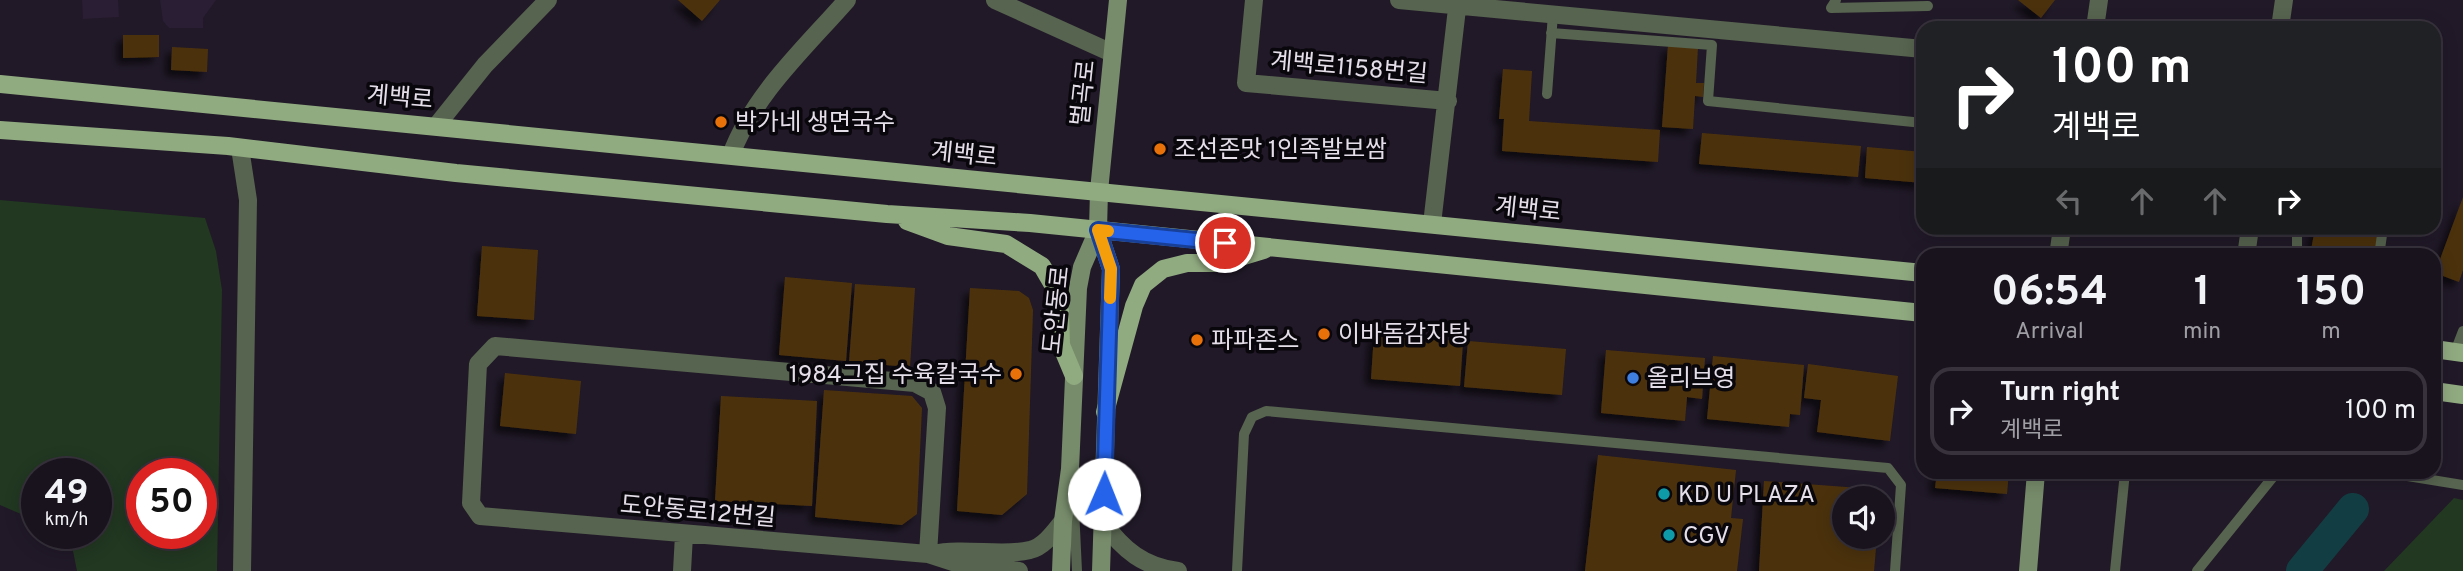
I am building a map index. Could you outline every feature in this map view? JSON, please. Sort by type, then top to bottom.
[{"type":"main road","name":"벌곡로","points":[[1098,230],[1099,191],[1118,0]]},
{"type":"main road","name":"계백로","points":[[0,84],[1916,272]]},
{"type":"main road","points":[[0,130],[240,148],[456,173],[887,214],[1098,230],[1916,312]]},
{"type":"main road","points":[[887,214],[948,236],[1006,244],[1042,265],[1053,285],[1060,311],[1061,345],[1074,376]]},
{"type":"main road","name":"도안동로","points":[[1061,571],[1063,521],[1070,469],[1080,277],[1098,230]]},
{"type":"main road","name":"도안동로","points":[[1098,230],[1111,269],[1101,571]]},
{"type":"main road","points":[[1105,412],[1134,306],[1143,285],[1163,269],[1187,263],[1221,263],[1271,248]]},
{"type":"main road","points":[[2441,350],[2459,353]]},
{"type":"main road","points":[[2441,392],[2463,396]]},
{"type":"main road","points":[[2028,571],[2035,479]]},
{"type":"street","points":[[437,125],[485,65],[548,0]]},
{"type":"street","points":[[731,155],[741,126],[760,100],[847,0]]},
{"type":"street","points":[[995,0],[1112,53]]},
{"type":"street","name":"계백로1158번길","points":[[1254,0],[1246,83],[1448,101]]},
{"type":"street","points":[[1399,0],[1458,3],[1916,48]]},
{"type":"street","points":[[2096,21],[2099,0]]},
{"type":"street","points":[[2281,21],[2284,0]]},
{"type":"street","name":"계백로1158번길","points":[[1432,225],[1458,3]]},
{"type":"street","points":[[240,148],[248,200],[242,571]]},
{"type":"street","name":"도안동로12번길","points":[[495,346],[915,383],[932,392],[937,408],[928,554],[684,535],[480,516],[471,503],[478,364],[495,346]]},
{"type":"street","points":[[928,554],[955,549],[1032,550],[1051,537],[1063,521]]},
{"type":"street","points":[[1103,522],[1116,540],[1135,557],[1164,570]]},
{"type":"street","points":[[682,571],[684,535]]},
{"type":"street","points":[[928,554],[959,564],[1019,571]]},
{"type":"lane","points":[[1836,0],[1831,8],[1928,6]]},
{"type":"lane","points":[[1547,94],[1553,14]]},
{"type":"lane","points":[[1551,33],[1712,45],[1708,101],[1916,122]]},
{"type":"lane","points":[[2459,353],[2463,331]]},
{"type":"lane","points":[[1237,571],[1244,434],[1252,416],[1266,411],[1888,468],[1901,485],[1895,571]]},
{"type":"lane","points":[[1070,469],[1076,503],[1077,571]]},
{"type":"lane","points":[[2115,571],[2124,479]]},
{"type":"lane","points":[[2197,571],[2271,479]]},
{"type":"lane","points":[[2426,479],[2463,485]]},
{"type":"shaded area","points":[[82,0],[118,0],[119,17],[83,19]]},
{"type":"shaded area","points":[[160,0],[216,0],[203,18],[203,28],[169,28],[163,21]]},
{"type":"green space","points":[[0,200],[205,218],[216,251],[222,290],[217,571],[77,571],[73,549],[112,549],[112,458],[21,458],[21,514],[0,505]]},
{"type":"green space","points":[[2454,498],[2463,500],[2463,571],[2384,571]]},
{"type":"building","points":[[678,0],[720,0],[702,21]]},
{"type":"building","points":[[2018,0],[2055,0],[2041,18]]},
{"type":"building","points":[[123,35],[159,35],[159,57],[123,58]]},
{"type":"building","points":[[1668,45],[1698,47],[1696,83],[1704,83],[1703,97],[1695,96],[1693,129],[1662,127]]},
{"type":"building","points":[[172,47],[208,49],[207,72],[171,70]]},
{"type":"building","points":[[1503,69],[1532,71],[1529,121],[1660,130],[1658,162],[1502,151],[1504,119],[1499,119]]},
{"type":"building","points":[[1702,133],[1861,146],[1858,177],[1699,164]]},
{"type":"building","points":[[1867,147],[1916,151],[1916,182],[1865,178]]},
{"type":"building","points":[[2463,197],[2463,270],[2459,282],[2441,275],[2441,257]]},
{"type":"building","points":[[2314,235],[2379,235],[2377,248],[2311,248]]},
{"type":"building","points":[[482,246],[538,250],[534,320],[477,316]]},
{"type":"building","points":[[785,277],[852,283],[846,361],[779,355]]},
{"type":"building","points":[[855,284],[915,288],[910,367],[849,362]]},
{"type":"building","points":[[970,288],[1019,291],[1029,298],[1033,310],[1027,494],[1002,515],[957,511]]},
{"type":"building","points":[[1374,334],[1463,341],[1460,386],[1371,379]]},
{"type":"building","points":[[1468,341],[1566,349],[1562,395],[1464,387]]},
{"type":"building","points":[[1606,350],[1705,358],[1702,399],[1687,397],[1685,421],[1601,413]]},
{"type":"building","points":[[1713,356],[1804,365],[1800,415],[1790,414],[1789,427],[1707,419]]},
{"type":"building","points":[[1808,364],[1898,376],[1890,441],[1817,432],[1821,400],[1804,398]]},
{"type":"building","points":[[505,373],[581,381],[576,434],[500,426]]},
{"type":"building","points":[[824,390],[912,396],[922,408],[917,514],[902,525],[815,517]]},
{"type":"building","points":[[721,396],[817,401],[812,506],[715,501]]},
{"type":"building","name":"KD U PLAZA","points":[[1598,455],[1736,470],[1731,518],[1743,519],[1737,571],[1585,571]]},
{"type":"building","points":[[1936,479],[2008,479],[2007,494],[1935,488]]},
{"type":"building","points":[[1764,481],[1832,486],[1832,549],[1876,549],[1874,571],[1759,571]]},
{"type":"waterway","points":[[2302,571],[2353,509]]},
{"type":"slow traffic","points":[[1108,231],[1098,230],[1111,269],[1110,298]]},
{"type":"place","name":"박가네 생면국수","points":[[721,122]]},
{"type":"place","name":"조선존맛 1인족발보쌈","points":[[1160,149]]},
{"type":"place","name":"이바돔감자탕","points":[[1324,334]]},
{"type":"place","name":"파파존스","points":[[1197,340]]},
{"type":"place","name":"1984그집 수육칼국수","points":[[1016,374]]},
{"type":"place","name":"올리브영","points":[[1633,378]]},
{"type":"place","name":"KD U PLAZA","points":[[1664,494]]},
{"type":"place","name":"CGV","points":[[1669,535]]},
{"type":"route","points":[[1104,494],[1111,269],[1098,230],[1225,243]]}]
